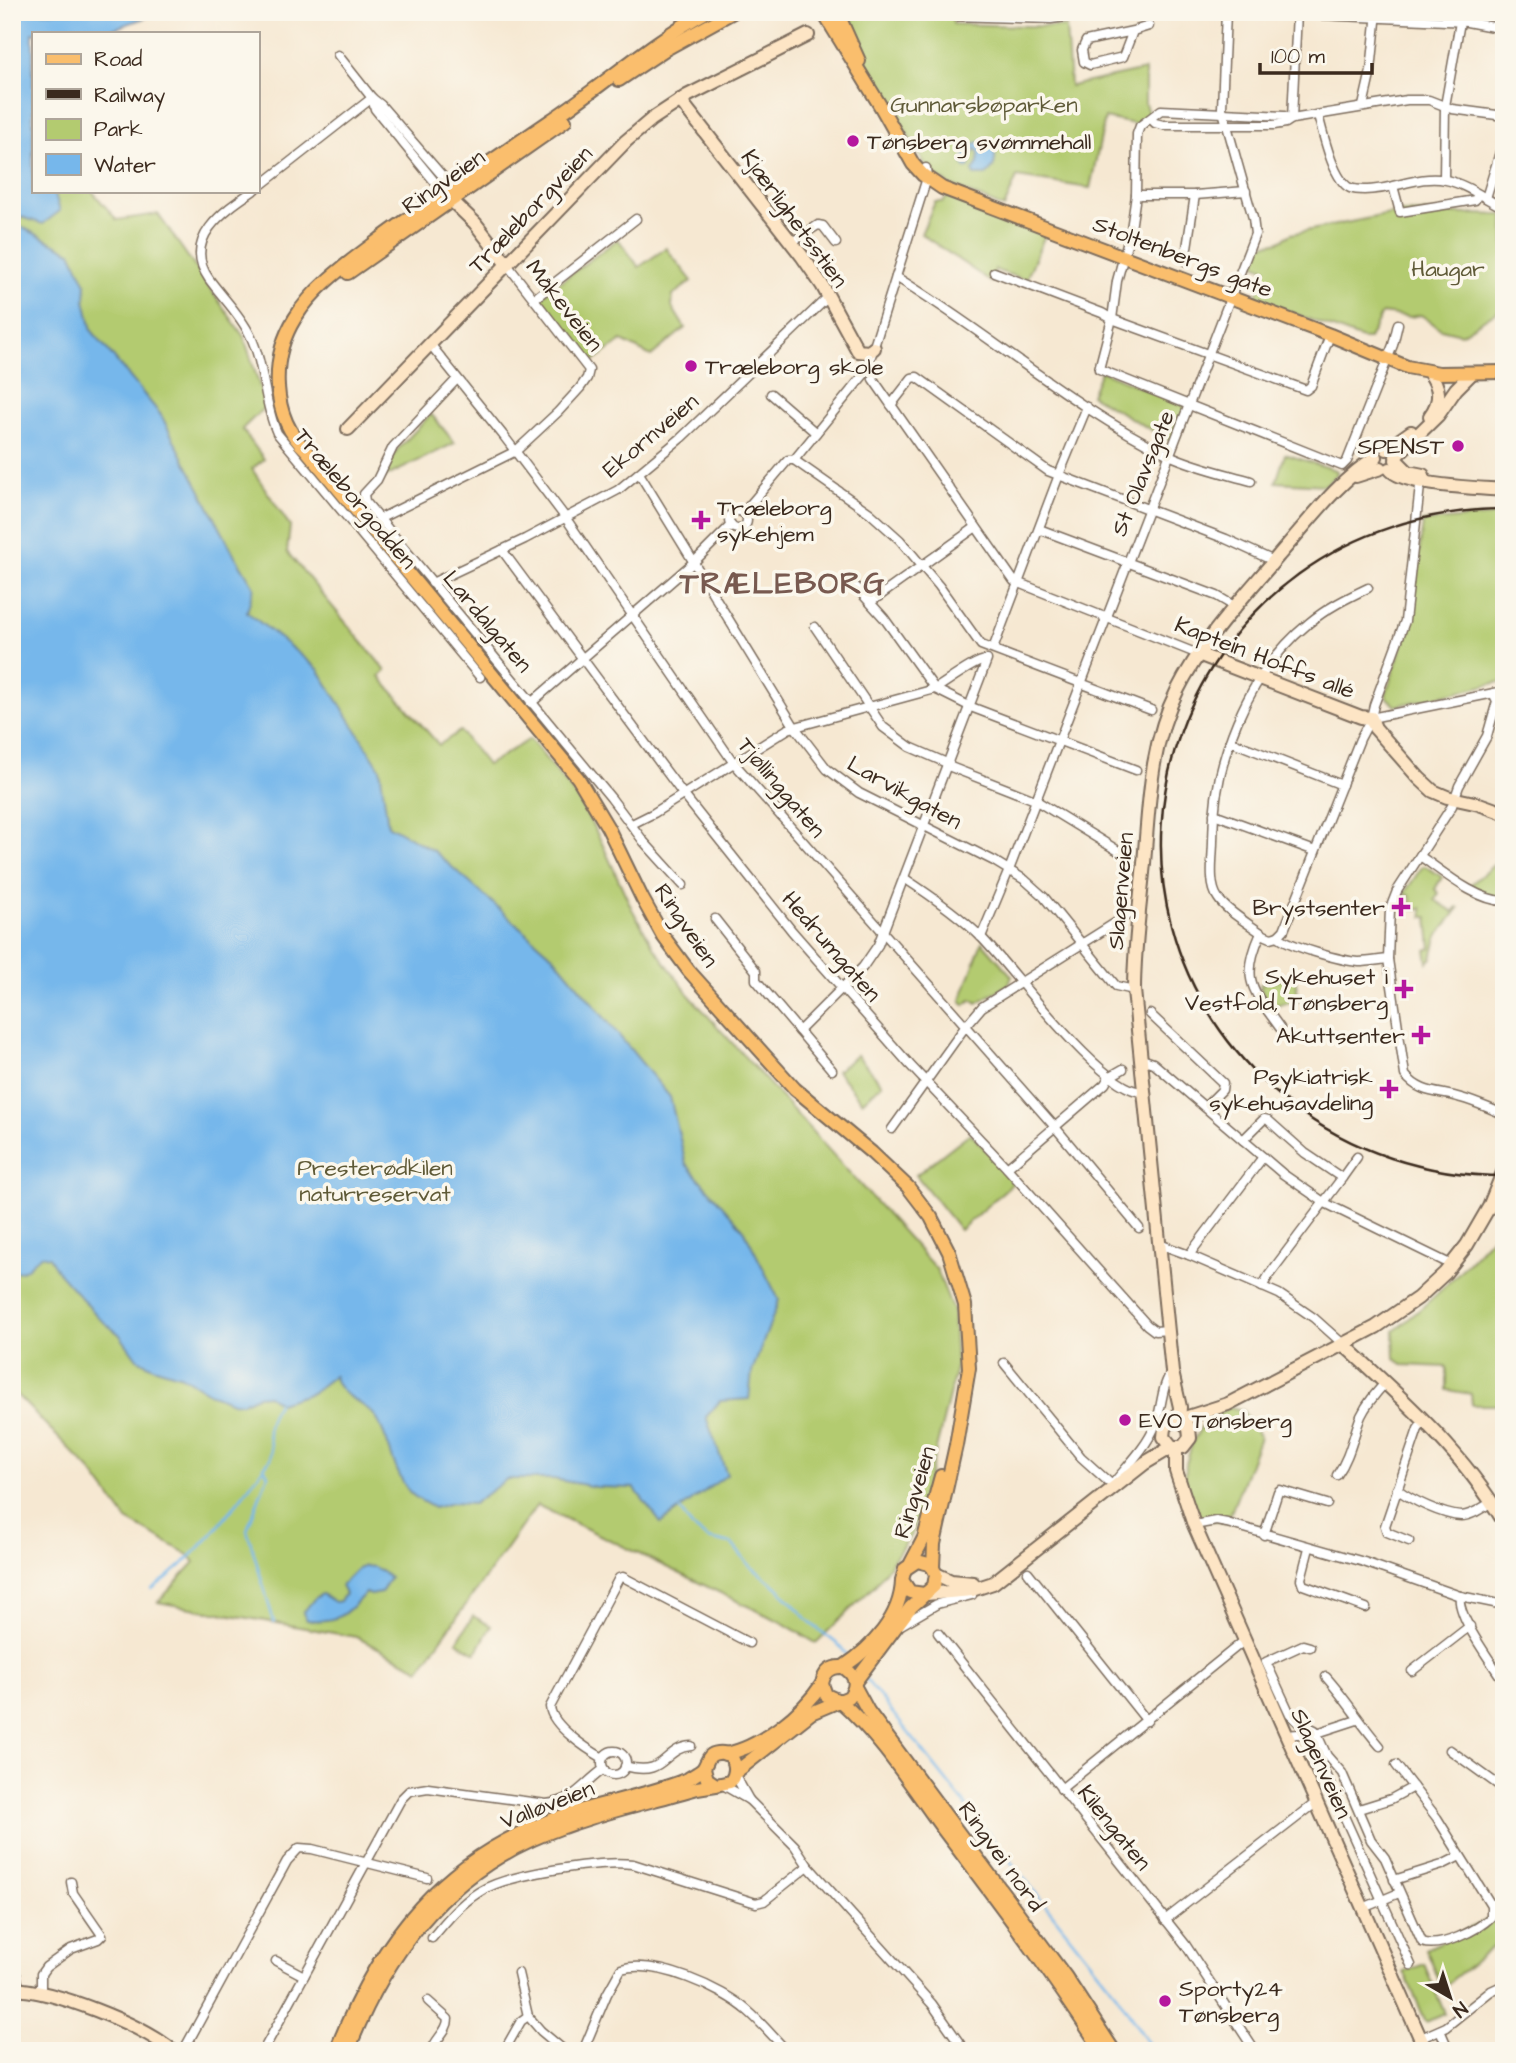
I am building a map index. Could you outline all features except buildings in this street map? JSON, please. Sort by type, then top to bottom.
[{"type":"main road","name":"Ringveien","points":[[706,12],[648,47],[451,194],[332,276],[312,295],[292,323],[280,357],[279,396],[291,432],[578,778],[608,828],[663,936],[689,971],[789,1082],[893,1172],[931,1217],[956,1270],[968,1323],[969,1368],[966,1395],[956,1433],[924,1538],[905,1569],[902,1580]]},
{"type":"main road","name":"Ringveien","points":[[451,194],[564,122],[639,65],[733,12]]},
{"type":"main road","name":"Stoltenbergs gate","points":[[823,12],[913,164],[947,190],[1330,335],[1407,367],[1429,372],[1504,365]]},
{"type":"main road","name":"Stoltenbergs gate","points":[[837,12],[878,102]]},
{"type":"main road","name":"Træleborgveien","points":[[348,429],[612,153],[652,119],[680,100],[808,35]]},
{"type":"main road","name":"Kjærlighetsstien","points":[[680,100],[792,242],[828,297],[858,351],[869,352],[874,348]]},
{"type":"main road","name":"Måkeveien","points":[[451,194],[470,211],[475,223],[506,263]]},
{"type":"main road","name":"Stoltenbergs gate","points":[[1387,357],[1451,371],[1504,372]]},
{"type":"main road","name":"Slagenveien","points":[[1446,394],[1451,371]]},
{"type":"main road","points":[[1429,372],[1446,394]]},
{"type":"main road","name":"Slagenveien","points":[[1426,2051],[1245,1640],[1243,1621],[1194,1525],[1176,1471],[1170,1440],[1172,1372],[1134,990],[1147,815],[1157,749],[1169,709],[1198,654],[1234,606],[1333,491],[1346,471],[1388,460],[1427,419],[1446,394],[1472,373]]},
{"type":"main road","points":[[1388,460],[1392,474],[1403,479],[1504,484]]},
{"type":"main road","points":[[1421,478],[1504,490]]},
{"type":"main road","name":"Kaptein Hoffs allé","points":[[1198,654],[1361,717],[1371,718]]},
{"type":"main road","points":[[1371,718],[1375,728],[1433,790],[1504,813]]},
{"type":"main road","points":[[1170,1440],[1183,1447],[1203,1421],[1228,1404],[1402,1311],[1427,1291],[1452,1265],[1482,1220],[1504,1170]]},
{"type":"main road","points":[[1343,1344],[1425,1420],[1468,1468],[1504,1522]]},
{"type":"main road","name":"Slagenveien","points":[[1172,1372],[1178,1395],[1180,1421]]},
{"type":"main road","points":[[902,1580],[910,1592],[925,1594],[972,1590],[993,1583],[1145,1463],[1170,1440],[1173,1422],[1228,1404]]},
{"type":"main road","points":[[1180,1421],[1189,1428],[1189,1439]]},
{"type":"main road","name":"Ringveien","points":[[854,1672],[896,1629],[910,1608],[934,1586],[934,1544],[956,1445],[956,1433]]},
{"type":"main road","name":"Slagenveien","points":[[1182,1492],[1189,1439]]},
{"type":"main road","points":[[934,1571],[960,1583],[971,1583],[990,1577],[1170,1440]]},
{"type":"main road","name":"Ringveien","points":[[911,1563],[923,1562],[934,1571]]},
{"type":"main road","name":"Valløveien","points":[[348,2051],[368,2003],[400,1948],[436,1905],[473,1874],[516,1847],[554,1830],[697,1788],[730,1782],[736,1773],[811,1713],[849,1697],[854,1672],[899,1603],[902,1580]]},
{"type":"main road","name":"Valløveien","points":[[337,2051],[365,1984],[389,1945],[426,1900],[460,1871],[490,1850],[530,1829],[677,1783],[704,1768],[706,1761],[713,1755],[746,1749],[804,1705],[822,1684],[826,1672],[831,1669],[854,1672]]},
{"type":"main road","name":"Ringvei nord","points":[[854,1672],[868,1711],[1065,1976],[1114,2051]]},
{"type":"main road","points":[[822,1684],[826,1695],[838,1700]]},
{"type":"main road","name":"Ringvei nord","points":[[838,1700],[859,1718],[905,1777],[1048,1970],[1102,2051]]},
{"type":"main road","points":[[726,1754],[734,1761],[736,1773]]},
{"type":"main road","points":[[704,1768],[707,1779],[720,1785]]},
{"type":"main road","points":[[12,1969],[15,1989],[41,1993],[139,2028],[180,2049]]},
{"type":"street","points":[[954,16],[1059,18],[1102,12]]},
{"type":"street","name":"St Olavsgate","points":[[981,937],[1010,870],[1255,231],[1224,113],[1226,12]]},
{"type":"street","points":[[1256,12],[1377,15],[1464,22],[1504,29]]},
{"type":"street","points":[[1444,179],[1445,106],[1468,12]]},
{"type":"street","points":[[1292,119],[1297,13]]},
{"type":"street","points":[[1363,106],[1371,71],[1377,15]]},
{"type":"street","points":[[1133,31],[1123,57],[1085,64],[1082,50],[1086,41],[1149,26]]},
{"type":"street","points":[[338,55],[372,98],[375,109],[451,194]]},
{"type":"street","name":"Træleborgodden","points":[[259,186],[372,98]]},
{"type":"street","points":[[1151,119],[1163,125],[1274,125],[1292,119],[1407,100],[1429,100],[1445,106],[1504,116]]},
{"type":"street","points":[[1292,119],[1284,116],[1161,110],[1140,126],[1137,134],[1136,195],[1131,229],[1099,369],[1346,471],[1398,324]]},
{"type":"street","points":[[1318,115],[1337,172],[1348,186],[1357,189],[1393,186],[1422,179],[1444,179],[1504,208]]},
{"type":"street","points":[[1393,186],[1400,212],[1475,200],[1482,196],[1504,139]]},
{"type":"street","points":[[793,460],[862,379],[897,277],[926,173]]},
{"type":"street","points":[[1136,195],[1195,195],[1245,191]]},
{"type":"street","name":"Træleborgodden","points":[[251,192],[214,221],[204,236],[201,254],[208,277],[251,335],[270,418],[277,433],[480,677]]},
{"type":"street","points":[[1185,261],[1195,195]]},
{"type":"street","points":[[534,299],[636,219]]},
{"type":"street","points":[[792,242],[818,225],[823,226],[836,243]]},
{"type":"street","name":"Måkeveien","points":[[379,519],[516,451],[558,412],[587,378],[589,370],[506,263]]},
{"type":"street","points":[[994,272],[1112,319],[1306,390],[1311,386],[1330,335]]},
{"type":"street","points":[[897,277],[1087,407],[1169,454],[1251,481]]},
{"type":"street","name":"Ekornveien","points":[[432,583],[618,490],[681,438],[828,297]]},
{"type":"street","name":"Tjøllinggaten","points":[[430,344],[565,517],[733,762],[1055,1128],[1139,1228]]},
{"type":"street","points":[[891,405],[912,378],[921,379],[1034,462],[1059,475],[1275,561]]},
{"type":"street","name":"Lardalgaten","points":[[457,379],[393,447],[377,480],[364,494],[365,501],[632,824],[644,842],[683,885]]},
{"type":"street","points":[[873,379],[1008,574],[1018,584]]},
{"type":"street","points":[[771,394],[816,433]]},
{"type":"street","points":[[993,649],[1087,407]]},
{"type":"street","points":[[531,703],[633,616],[731,526],[738,529],[746,524],[746,516],[743,513],[781,467],[788,460],[793,460],[870,513],[900,541],[981,645],[1151,710]]},
{"type":"street","name":"Larvikgaten","points":[[639,473],[794,726],[833,775],[859,793],[1010,870],[1044,897],[1116,986],[1134,990]]},
{"type":"street","points":[[1368,588],[1336,604],[1307,625],[1279,654],[1246,703],[1230,741],[1214,814],[1213,866],[1216,896],[1223,904],[1271,938],[1284,930],[1360,739],[1371,718],[1405,621],[1421,478]]},
{"type":"street","points":[[871,602],[976,527]]},
{"type":"street","points":[[1039,529],[1217,596],[1234,606]]},
{"type":"street","name":"Hedrumgaten","points":[[502,550],[683,794],[792,931],[1150,1328],[1155,1331],[1168,1330]]},
{"type":"street","name":"Kaptein Hoffs allé","points":[[1018,584],[1198,654]]},
{"type":"street","points":[[856,587],[871,602],[935,688],[971,707],[1136,770]]},
{"type":"street","points":[[815,627],[883,727],[893,736],[948,765],[1035,800],[1125,855]]},
{"type":"street","points":[[632,824],[794,726],[935,688],[980,660],[987,660],[883,934],[863,967],[799,1031]]},
{"type":"street","name":"Kaptein Hoffs allé","points":[[1371,718],[1498,699],[1504,691]]},
{"type":"street","points":[[1498,699],[1487,736],[1459,786],[1455,799],[1396,891],[1390,909],[1388,959],[1405,1075],[1417,1086],[1431,1092],[1448,1097],[1458,1096],[1504,1114]]},
{"type":"street","points":[[1230,741],[1342,785]]},
{"type":"street","points":[[1214,814],[1315,851]]},
{"type":"street","points":[[1420,856],[1465,886],[1484,896],[1504,901]]},
{"type":"street","points":[[904,878],[981,937],[1094,1065],[1135,1092],[1143,1092]]},
{"type":"street","points":[[892,1129],[982,1007],[1131,913]]},
{"type":"street","points":[[715,919],[756,971],[756,980],[832,1070]]},
{"type":"street","points":[[1261,933],[1250,961],[1250,980],[1280,1028]]},
{"type":"street","points":[[1278,936],[1286,943],[1300,948],[1355,962],[1388,959]]},
{"type":"street","points":[[1150,1014],[1223,1083],[1222,1090],[1205,1107]]},
{"type":"street","points":[[1139,1058],[1153,1063],[1263,1157],[1325,1203],[1452,1265]]},
{"type":"street","points":[[1007,1168],[1105,1084],[1109,1077],[1123,1069]]},
{"type":"street","points":[[1243,1140],[1256,1125],[1264,1119],[1268,1120],[1305,1153],[1342,1178]]},
{"type":"street","points":[[1189,1255],[1263,1157]]},
{"type":"street","points":[[1262,1287],[1357,1157]]},
{"type":"street","points":[[1159,1244],[1279,1294],[1314,1318],[1343,1344]]},
{"type":"street","points":[[1004,1363],[1081,1457],[1111,1485],[1153,1431],[1160,1413],[1167,1378],[1172,1372]]},
{"type":"street","points":[[1337,1475],[1346,1461],[1361,1416],[1385,1383]]},
{"type":"street","points":[[1409,1541],[1390,1534],[1386,1529],[1418,1429],[1425,1420]]},
{"type":"street","points":[[1397,1489],[1414,1500],[1461,1516],[1492,1502]]},
{"type":"street","points":[[1264,1535],[1280,1490],[1327,1504]]},
{"type":"street","points":[[1194,1525],[1216,1521],[1364,1562],[1460,1596],[1504,1605]]},
{"type":"street","points":[[1309,1548],[1301,1579],[1303,1585],[1366,1608]]},
{"type":"street","points":[[1028,1572],[1147,1721]]},
{"type":"street","points":[[896,1629],[929,1607],[984,1592],[994,1587],[1004,1576]]},
{"type":"street","points":[[603,1758],[583,1746],[556,1721],[550,1707],[619,1578],[643,1585],[749,1643]]},
{"type":"street","points":[[1460,1596],[1460,1606],[1469,1626],[1504,1682]]},
{"type":"street","points":[[1412,1671],[1469,1626]]},
{"type":"street","name":"Kilengaten","points":[[938,1633],[1201,1967],[1255,2051]]},
{"type":"street","points":[[1060,1789],[1245,1640]]},
{"type":"street","name":"Slagenveien","points":[[1310,1647],[1303,1645],[1266,1662],[1290,1714],[1317,1733],[1320,1749],[1342,1773],[1371,1840],[1384,1858],[1422,1942],[1429,1944],[1469,1933],[1491,1916],[1491,1905],[1460,1856]]},
{"type":"street","name":"Slagenveien","points":[[1326,1677],[1380,1746]]},
{"type":"street","name":"Slagenveien","points":[[1317,1733],[1357,1720]]},
{"type":"street","points":[[1287,1736],[1303,1733],[1320,1749],[1317,1754],[1411,1965]]},
{"type":"street","points":[[625,1766],[650,1769],[660,1765],[683,1747],[691,1746]]},
{"type":"street","points":[[1450,1750],[1504,1789]]},
{"type":"street","points":[[609,1752],[620,1753],[625,1758],[625,1766],[616,1774],[608,1773],[604,1769],[603,1758],[609,1752]]},
{"type":"street","points":[[1394,1880],[1443,1865],[1460,1856],[1437,1818],[1396,1765]]},
{"type":"street","points":[[263,2051],[401,1799],[412,1785],[546,1804],[560,1803],[571,1798],[604,1769]]},
{"type":"street","points":[[736,1773],[749,1800]]},
{"type":"street","points":[[720,1785],[749,1800],[795,1846],[808,1866],[932,2004],[965,2051]]},
{"type":"street","name":"Slagenveien","points":[[1359,1809],[1391,1799],[1413,1787]]},
{"type":"street","points":[[1165,1920],[1312,1805],[1315,1799]]},
{"type":"street","points":[[180,2049],[292,1853],[299,1848],[305,1847],[427,1878]]},
{"type":"street","points":[[432,1938],[462,1906],[481,1891],[500,1883],[558,1870],[615,1862],[633,1864],[756,1903],[764,1901],[808,1866]]},
{"type":"street","points":[[41,1993],[41,1974],[46,1968],[71,1949],[99,1939],[102,1935],[72,1893],[71,1882]]},
{"type":"street","points":[[1363,1908],[1399,1893]]},
{"type":"street","points":[[275,1961],[304,1976]]},
{"type":"street","points":[[583,2051],[607,1994],[621,1969],[635,1967],[671,1972],[718,1991],[747,2009],[786,2051]]},
{"type":"street","points":[[518,1973],[528,2016],[565,2051]]},
{"type":"street","points":[[1420,2038],[1440,2030],[1491,1991],[1503,1987]]},
{"type":"street","points":[[428,2001],[448,2022],[432,2046],[432,2051]]},
{"type":"street","points":[[504,2051],[523,2019],[528,2016]]},
{"type":"street","points":[[1440,2030],[1449,2051]]},
{"type":"green space","name":"Gunnarsbøparken","points":[[849,12],[954,12],[953,24],[1066,27],[1070,86],[1145,70],[1145,104],[1150,118],[1139,125],[1105,118],[1090,188],[1017,177],[1004,208],[952,186],[929,171],[867,64]]},
{"type":"green space","name":"Presterødkilen naturreservat","points":[[12,87],[32,192],[93,192],[117,220],[158,214],[244,337],[266,406],[242,429],[264,459],[252,469],[290,526],[287,552],[386,671],[380,677],[439,745],[460,731],[487,765],[530,739],[578,799],[600,839],[632,909],[654,947],[690,996],[937,1270],[953,1311],[956,1368],[928,1482],[911,1535],[876,1584],[816,1643],[781,1622],[537,1505],[420,1669],[356,1637],[158,1602],[195,1562],[189,1555],[127,1520],[92,1472],[12,1390]]},
{"type":"green space","points":[[948,196],[1045,235],[1026,280],[995,270],[991,282],[921,234],[935,202],[943,202]]},
{"type":"green space","name":"Haugar","points":[[1400,212],[1504,215],[1504,307],[1461,334],[1441,329],[1421,315],[1410,317],[1382,313],[1369,339],[1362,339],[1255,299],[1266,269],[1251,262],[1257,246],[1280,241],[1291,234]]},
{"type":"green space","points":[[618,239],[639,267],[666,248],[692,281],[673,295],[672,307],[685,328],[651,356],[622,341],[592,362],[540,297]]},
{"type":"green space","points":[[1101,371],[1188,407],[1174,443],[1091,395]]},
{"type":"green space","points":[[431,414],[455,443],[383,478],[397,450]]},
{"type":"green space","points":[[1285,454],[1332,469],[1337,471],[1337,474],[1325,485],[1276,482]]},
{"type":"green space","points":[[1504,515],[1504,681],[1396,706],[1386,694],[1412,616],[1423,522]]},
{"type":"green space","points":[[1504,834],[1504,898],[1489,896],[1469,886],[1496,863]]},
{"type":"green space","points":[[1425,866],[1442,877],[1435,889],[1439,893],[1435,900],[1454,912],[1459,908],[1437,937],[1432,958],[1428,962],[1426,950],[1431,948],[1428,917],[1423,917],[1422,908],[1412,909],[1410,895],[1403,895]]},
{"type":"green space","points":[[982,942],[1012,976],[1009,984],[977,1003],[972,999],[965,1005],[961,1000]]},
{"type":"green space","points":[[1295,977],[1299,1000],[1265,1007],[1260,984]]},
{"type":"green space","points":[[857,1055],[882,1084],[862,1102],[837,1071]]},
{"type":"green space","points":[[970,1133],[1015,1181],[960,1230],[916,1175]]},
{"type":"green space","points":[[1504,1223],[1504,1405],[1472,1405],[1471,1394],[1447,1390],[1447,1367],[1402,1365],[1395,1358],[1394,1331],[1452,1280]]},
{"type":"green space","points":[[1230,1407],[1242,1410],[1260,1437],[1227,1523],[1196,1518],[1185,1487],[1186,1464],[1193,1441],[1203,1424]]},
{"type":"green space","points":[[473,1616],[491,1626],[476,1653],[457,1642]]},
{"type":"green space","points":[[1504,1912],[1504,1938],[1442,1988],[1426,1949]]},
{"type":"green space","points":[[1424,1964],[1445,2014],[1426,2022],[1404,1972]]},
{"type":"water","points":[[12,12],[161,12],[105,32],[32,32],[32,192],[54,192],[60,211],[43,224],[12,214]]},
{"type":"water","points":[[981,142],[991,145],[995,161],[986,175],[974,175],[979,153],[976,149],[973,151],[969,168],[965,168],[963,164],[970,146]]},
{"type":"water","name":"Presterødkilen naturreservat","points":[[12,222],[71,252],[86,284],[85,300],[92,331],[161,415],[254,587],[247,612],[318,669],[380,768],[388,825],[434,851],[555,958],[670,1097],[686,1164],[744,1230],[779,1300],[752,1372],[749,1399],[720,1401],[706,1417],[727,1475],[661,1523],[634,1488],[596,1487],[553,1479],[507,1479],[473,1504],[452,1503],[434,1508],[410,1493],[402,1481],[375,1416],[340,1389],[334,1376],[312,1393],[279,1403],[268,1395],[257,1396],[242,1403],[233,1402],[209,1393],[182,1376],[137,1359],[119,1334],[100,1319],[58,1272],[49,1257],[41,1255],[25,1269],[12,1272]]},
{"type":"water","points":[[374,1567],[390,1577],[381,1593],[365,1593],[352,1607],[334,1619],[307,1620],[303,1613],[314,1599],[322,1594],[335,1602],[340,1601],[345,1594],[342,1584],[357,1569]]},
{"type":"waterway","points":[[152,1589],[170,1576],[202,1545],[270,1459],[268,1427],[277,1403]]},
{"type":"waterway","points":[[264,1467],[268,1475],[247,1530],[274,1622]]},
{"type":"waterway","points":[[680,1510],[692,1527],[708,1539],[732,1544],[749,1565],[777,1587],[813,1625],[840,1646],[849,1658]]},
{"type":"waterway","points":[[864,1677],[1117,1995],[1153,2051]]},
{"type":"railway","points":[[1504,509],[1392,527],[1299,574],[1228,645],[1181,731],[1161,827],[1171,926],[1213,1020],[1290,1104],[1338,1136],[1391,1158],[1447,1172],[1504,1176]]},
{"type":"place","name":"Tønsberg svømmehall","points":[[853,141]]},
{"type":"place","name":"Træleborg skole","points":[[691,366]]},
{"type":"place","name":"SPENST","points":[[1458,446]]},
{"type":"place","name":"Træleborg sykehjem","points":[[701,520]]},
{"type":"place","name":"Brystsenter","points":[[1401,907]]},
{"type":"place","name":"Sykehuset i Vestfold, Tønsberg","points":[[1404,989]]},
{"type":"place","name":"Akuttsenter","points":[[1421,1035]]},
{"type":"place","name":"Psykiatrisk sykehusavdeling","points":[[1389,1089]]},
{"type":"place","name":"EVO Tønsberg","points":[[1125,1420]]},
{"type":"place","name":"Sporty24 Tønsberg","points":[[1165,2001]]},
{"type":"district","name":"TRÆLEBORG","points":[[783,583]]}]
